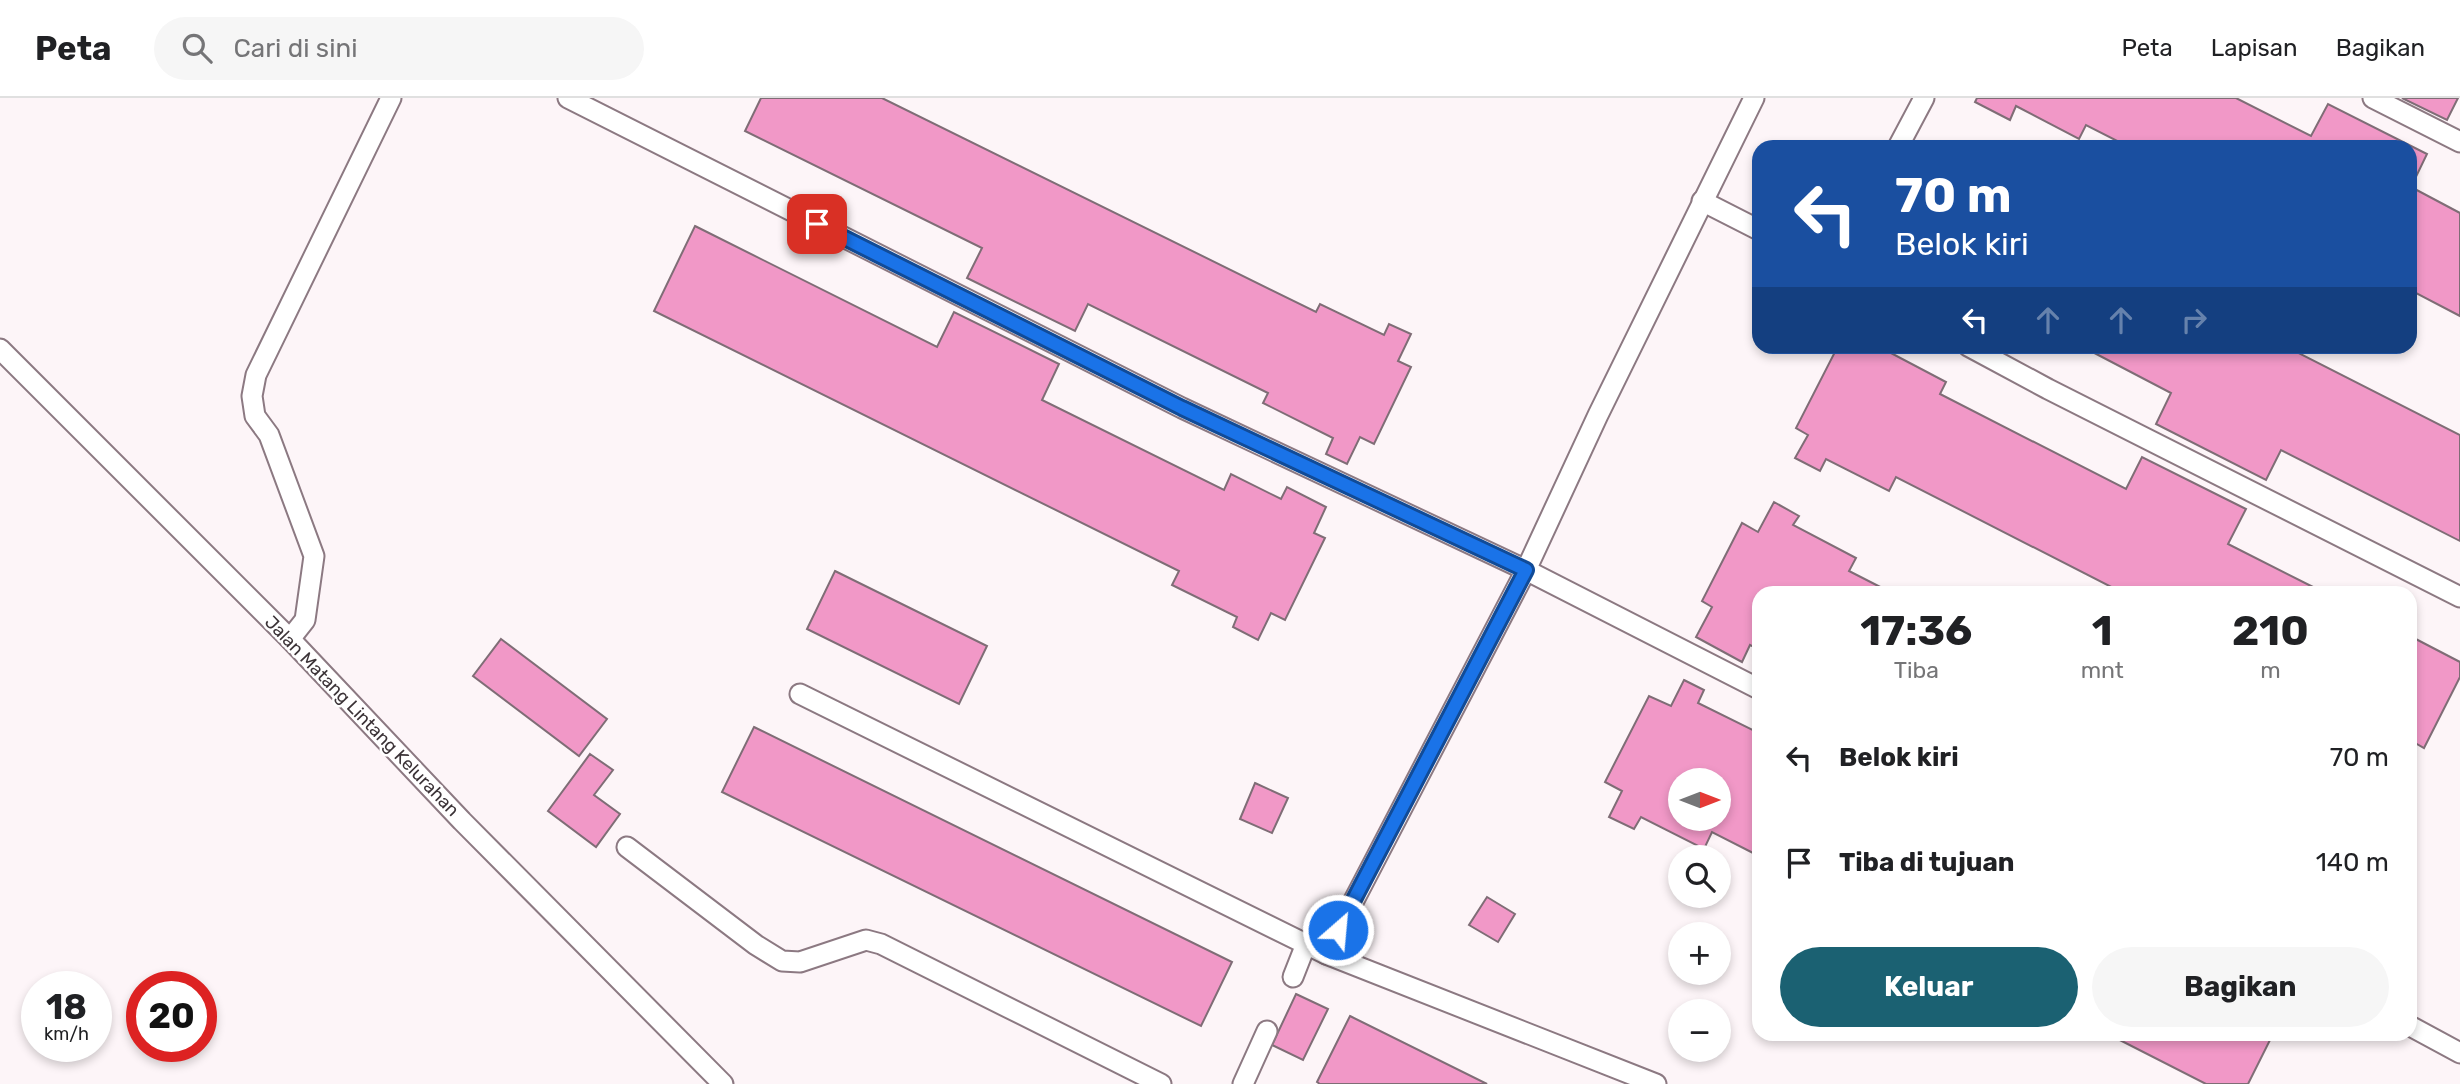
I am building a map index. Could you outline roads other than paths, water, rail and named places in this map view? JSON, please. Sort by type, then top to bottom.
[{"type":"lane","points":[[290,639],[305,620],[314,556],[269,435],[255,416],[252,396],[256,375],[391,98]]},
{"type":"lane","points":[[568,98],[1170,402],[1526,570],[1752,685]]},
{"type":"lane","points":[[1326,954],[1526,570],[1598,415],[1754,98]]},
{"type":"lane","points":[[1902,140],[1924,98]]},
{"type":"lane","points":[[2373,98],[2460,142]]},
{"type":"lane","points":[[1702,201],[1752,226]]},
{"type":"lane","name":"Jalan Matang Lintang Kelurahan","points":[[0,349],[290,639],[462,821],[723,1084]]},
{"type":"lane","points":[[1983,354],[2048,390],[2460,597]]},
{"type":"lane","points":[[800,694],[1326,954],[1656,1084]]},
{"type":"lane","points":[[627,847],[756,945],[782,961],[800,962],[866,940],[881,944],[1161,1084]]},
{"type":"lane","points":[[1293,977],[1306,944]]},
{"type":"lane","points":[[2417,1030],[2460,1054]]},
{"type":"lane","points":[[1243,1084],[1267,1031]]}]
